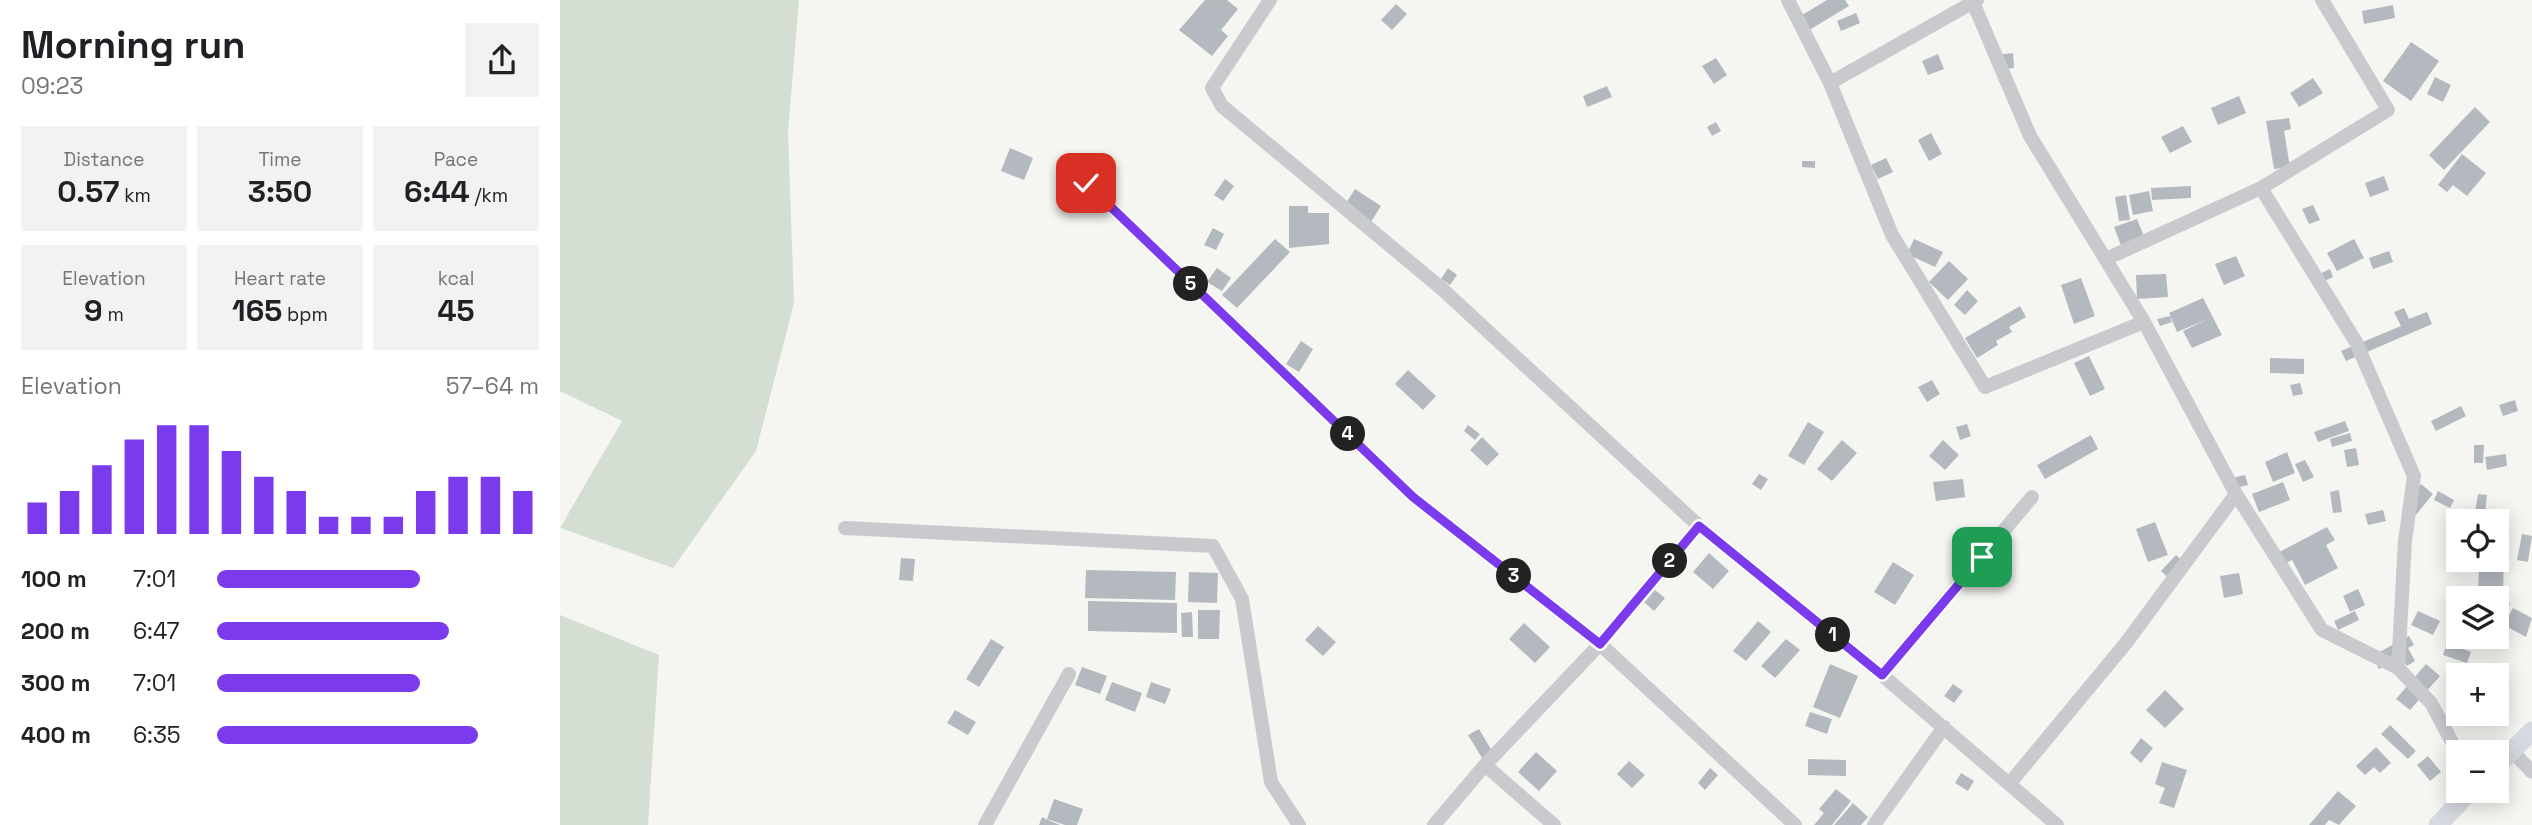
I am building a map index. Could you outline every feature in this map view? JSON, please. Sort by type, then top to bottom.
[{"type":"main road","points":[[2509,756],[2532,731]]},
{"type":"main road","points":[[2438,825],[2459,803]]},
{"type":"street","points":[[1270,0],[1212,88],[1222,106],[1441,288],[1699,526],[1882,675],[2057,825]]},
{"type":"street","points":[[1788,0],[1830,83],[1892,235],[1984,387],[2144,322]]},
{"type":"street","points":[[2108,258],[2262,188],[2388,110],[2322,0]]},
{"type":"street","points":[[1830,83],[1974,1],[2030,136],[2108,258],[2236,494],[2322,630],[2398,668],[2431,703],[2451,740]]},
{"type":"street","points":[[1086,183],[1413,497],[1600,644],[1795,825]]},
{"type":"street","points":[[2262,188],[2356,342],[2414,475],[2405,541],[2398,668]]},
{"type":"street","points":[[2010,783],[2126,643],[2236,494]]},
{"type":"street","points":[[1882,675],[2032,498]]},
{"type":"street","points":[[1434,825],[1485,765],[1600,644],[1699,526]]},
{"type":"street","points":[[845,528],[1213,547],[1242,598],[1271,782],[1299,825]]},
{"type":"street","points":[[985,825],[1069,674]]},
{"type":"street","points":[[1874,825],[1944,727]]},
{"type":"street","points":[[2513,752],[2532,772]]},
{"type":"street","points":[[1485,765],[1554,825]]},
{"type":"shaded area","points":[[560,0],[799,0],[788,131],[794,303],[756,451],[673,568],[560,528],[622,421],[560,391]]},
{"type":"shaded area","points":[[560,615],[659,655],[648,825],[560,825]]},
{"type":"building","points":[[1205,0],[1227,0],[1238,9],[1221,30],[1228,36],[1212,56],[1179,30]]},
{"type":"building","points":[[1827,0],[1845,0],[1849,6],[1801,35],[1792,21]]},
{"type":"building","points":[[1396,4],[1407,14],[1392,30],[1381,20]]},
{"type":"building","points":[[2393,5],[2395,18],[2364,24],[2362,11]]},
{"type":"building","points":[[1856,13],[1860,23],[1841,31],[1837,21]]},
{"type":"building","points":[[2411,42],[2439,61],[2411,101],[2383,81]]},
{"type":"building","points":[[2013,53],[2014,68],[1997,70],[1995,55]]},
{"type":"building","points":[[1938,54],[1944,69],[1928,75],[1922,61]]},
{"type":"building","points":[[1716,58],[1727,75],[1714,84],[1702,66]]},
{"type":"building","points":[[2435,77],[2451,85],[2443,102],[2427,94]]},
{"type":"building","points":[[2313,78],[2323,93],[2299,107],[2290,93]]},
{"type":"building","points":[[1607,86],[1612,97],[1587,107],[1583,96]]},
{"type":"building","points":[[2239,96],[2246,113],[2218,125],[2211,108]]},
{"type":"building","points":[[2475,107],[2490,122],[2444,170],[2429,155]]},
{"type":"building","points":[[2289,118],[2291,129],[2284,131],[2290,167],[2274,169],[2266,121]]},
{"type":"building","points":[[1716,122],[1721,131],[1712,136],[1707,127]]},
{"type":"building","points":[[2183,126],[2192,142],[2170,153],[2161,137]]},
{"type":"building","points":[[1931,133],[1942,154],[1929,161],[1918,140]]},
{"type":"building","points":[[1010,148],[1033,158],[1024,180],[1001,171]]},
{"type":"building","points":[[2462,154],[2486,173],[2467,196],[2453,185],[2447,192],[2438,185]]},
{"type":"building","points":[[1886,158],[1893,172],[1878,179],[1871,165]]},
{"type":"building","points":[[1802,161],[1815,161],[1815,168],[1802,167]]},
{"type":"building","points":[[2384,176],[2389,190],[2370,197],[2365,183]]},
{"type":"building","points":[[1225,179],[1234,186],[1223,201],[1214,195]]},
{"type":"building","points":[[2191,186],[2191,198],[2152,200],[2151,188]]},
{"type":"building","points":[[1355,189],[1381,206],[1371,222],[1345,205]]},
{"type":"building","points":[[2149,191],[2153,211],[2133,215],[2129,195]]},
{"type":"building","points":[[2126,195],[2130,220],[2119,221],[2115,197]]},
{"type":"building","points":[[2313,205],[2320,220],[2309,224],[2302,209]]},
{"type":"building","points":[[1289,206],[1308,206],[1308,213],[1329,213],[1329,244],[1289,248]]},
{"type":"building","points":[[2137,219],[2145,239],[2122,248],[2114,227]]},
{"type":"building","points":[[1213,228],[1224,234],[1216,250],[1204,245]]},
{"type":"building","points":[[1275,239],[1290,252],[1237,308],[1222,295]]},
{"type":"building","points":[[1914,239],[1943,252],[1935,267],[1907,254]]},
{"type":"building","points":[[2354,239],[2364,258],[2337,271],[2327,253]]},
{"type":"building","points":[[2389,251],[2393,262],[2373,269],[2369,258]]},
{"type":"building","points":[[2236,256],[2245,276],[2224,285],[2215,264]]},
{"type":"building","points":[[1949,261],[1968,279],[1948,300],[1929,282]]},
{"type":"building","points":[[1217,268],[1231,278],[1222,291],[1207,282]]},
{"type":"building","points":[[1448,268],[1457,275],[1450,285],[1441,279]]},
{"type":"building","points":[[2330,269],[2333,277],[2320,283],[2317,275]]},
{"type":"building","points":[[2166,274],[2168,297],[2137,299],[2136,275]]},
{"type":"building","points":[[2081,278],[2095,316],[2074,324],[2061,285]]},
{"type":"building","points":[[1967,290],[1978,301],[1965,315],[1954,305]]},
{"type":"building","points":[[2203,298],[2222,335],[2192,348],[2183,331],[2208,319],[2177,332],[2169,313]]},
{"type":"building","points":[[2020,306],[2026,317],[2009,327],[2012,332],[1996,341],[1998,345],[1977,358],[1965,338]]},
{"type":"building","points":[[2404,308],[2409,319],[2427,312],[2432,324],[2346,361],[2341,351],[2401,326],[2394,312]]},
{"type":"building","points":[[2170,316],[2172,322],[2160,326],[2157,319]]},
{"type":"building","points":[[1301,341],[1313,349],[1299,372],[1286,364]]},
{"type":"building","points":[[2089,356],[2105,389],[2090,396],[2074,363]]},
{"type":"building","points":[[2270,358],[2304,359],[2304,374],[2270,373]]},
{"type":"building","points":[[1408,370],[1436,396],[1423,410],[1395,384]]},
{"type":"building","points":[[1932,380],[1940,394],[1927,402],[1918,387]]},
{"type":"building","points":[[2300,383],[2303,394],[2293,396],[2290,385]]},
{"type":"building","points":[[2515,400],[2518,411],[2503,416],[2499,405]]},
{"type":"building","points":[[2461,406],[2466,416],[2436,431],[2431,421]]},
{"type":"building","points":[[2345,421],[2349,431],[2318,442],[2314,432]]},
{"type":"building","points":[[1808,422],[1824,432],[1804,465],[1788,456]]},
{"type":"building","points":[[1967,424],[1971,436],[1960,440],[1956,427]]},
{"type":"building","points":[[1468,425],[1480,434],[1475,440],[1464,431]]},
{"type":"building","points":[[2350,433],[2352,441],[2332,447],[2330,439]]},
{"type":"building","points":[[2091,435],[2098,449],[2045,479],[2037,465]]},
{"type":"building","points":[[1482,437],[1499,454],[1487,466],[1470,450]]},
{"type":"building","points":[[1842,440],[1857,453],[1832,481],[1817,469]]},
{"type":"building","points":[[1943,440],[1959,455],[1945,470],[1929,456]]},
{"type":"building","points":[[2474,445],[2484,445],[2483,463],[2474,463]]},
{"type":"building","points":[[2356,448],[2359,465],[2347,467],[2344,450]]},
{"type":"building","points":[[2287,452],[2295,473],[2273,482],[2265,462]]},
{"type":"building","points":[[2506,454],[2507,466],[2487,470],[2485,457]]},
{"type":"building","points":[[2305,460],[2314,477],[2303,482],[2295,464]]},
{"type":"building","points":[[1759,474],[1768,479],[1761,490],[1752,484]]},
{"type":"building","points":[[2245,475],[2248,485],[2226,490],[2224,480]]},
{"type":"building","points":[[1963,479],[1965,497],[1936,501],[1933,482]]},
{"type":"building","points":[[2283,482],[2290,500],[2259,512],[2252,494]]},
{"type":"building","points":[[2421,484],[2433,494],[2415,516],[2403,506]]},
{"type":"building","points":[[2339,490],[2342,512],[2333,513],[2330,492]]},
{"type":"building","points":[[2438,491],[2454,500],[2450,508],[2434,500]]},
{"type":"building","points":[[2478,494],[2487,495],[2486,509],[2476,509]]},
{"type":"building","points":[[2383,510],[2386,521],[2368,525],[2365,514]]},
{"type":"building","points":[[2155,522],[2168,555],[2148,562],[2136,529]]},
{"type":"building","points":[[2327,527],[2335,540],[2326,545],[2338,568],[2305,585],[2292,560],[2276,568],[2270,557]]},
{"type":"building","points":[[2522,534],[2532,536],[2528,562],[2517,560]]},
{"type":"building","points":[[1709,553],[1729,571],[1713,589],[1693,572]]},
{"type":"building","points":[[2176,555],[2188,566],[2173,582],[2161,571]]},
{"type":"building","points":[[901,558],[915,559],[913,581],[899,580]]},
{"type":"building","points":[[1893,562],[1914,575],[1895,605],[1874,592]]},
{"type":"building","points":[[1086,570],[1176,572],[1175,600],[1085,598]]},
{"type":"building","points":[[1189,572],[1218,573],[1217,603],[1188,602]]},
{"type":"building","points":[[2479,572],[2504,572],[2503,586],[2478,586]]},
{"type":"building","points":[[2239,573],[2243,594],[2224,598],[2220,576]]},
{"type":"building","points":[[2358,589],[2365,605],[2350,612],[2343,596]]},
{"type":"building","points":[[1655,590],[1665,598],[1654,611],[1644,602]]},
{"type":"building","points":[[1088,601],[1177,603],[1177,633],[1088,631]]},
{"type":"building","points":[[2513,608],[2532,618],[2526,637],[2509,628],[2509,616]]},
{"type":"building","points":[[1198,610],[1220,610],[1219,639],[1198,639]]},
{"type":"building","points":[[2355,611],[2359,620],[2338,630],[2334,621]]},
{"type":"building","points":[[2418,611],[2440,621],[2433,635],[2411,625]]},
{"type":"building","points":[[1192,612],[1193,637],[1182,637],[1181,613]]},
{"type":"building","points":[[1758,621],[1771,632],[1746,661],[1733,651]]},
{"type":"building","points":[[1524,623],[1550,647],[1535,663],[1509,639]]},
{"type":"building","points":[[1318,626],[1336,642],[1323,656],[1305,640]]},
{"type":"building","points":[[2409,636],[2414,645],[2408,648],[2415,661],[2407,666],[2402,657],[2379,669],[2372,656]]},
{"type":"building","points":[[991,639],[1004,647],[979,687],[966,679]]},
{"type":"building","points":[[1786,639],[1800,650],[1775,678],[1761,666]]},
{"type":"building","points":[[2446,646],[2446,649],[2471,652],[2467,663],[2443,655]]},
{"type":"building","points":[[1830,664],[1858,676],[1840,718],[1813,707]]},
{"type":"building","points":[[2426,664],[2440,676],[2410,710],[2396,699]]},
{"type":"building","points":[[1082,667],[1107,676],[1100,694],[1075,685]]},
{"type":"building","points":[[1112,682],[1142,693],[1135,712],[1105,700]]},
{"type":"building","points":[[1151,682],[1171,689],[1165,704],[1146,697]]},
{"type":"building","points":[[1953,684],[1963,691],[1954,703],[1944,696]]},
{"type":"building","points":[[2165,690],[2184,709],[2165,728],[2146,710]]},
{"type":"building","points":[[955,710],[976,722],[968,735],[947,723]]},
{"type":"building","points":[[1810,712],[1832,719],[1827,734],[1805,726]]},
{"type":"building","points":[[2390,725],[2416,751],[2408,759],[2381,734]]},
{"type":"building","points":[[1479,729],[1492,751],[1482,758],[1468,735]]},
{"type":"building","points":[[2141,738],[2153,748],[2141,763],[2130,753]]},
{"type":"building","points":[[2376,747],[2391,763],[2380,773],[2374,767],[2365,775],[2356,766]]},
{"type":"building","points":[[1536,752],[1557,771],[1539,791],[1518,772]]},
{"type":"building","points":[[2428,756],[2441,772],[2430,781],[2417,765]]},
{"type":"building","points":[[1808,759],[1846,760],[1846,776],[1808,775]]},
{"type":"building","points":[[1629,761],[1645,775],[1632,788],[1617,774]]},
{"type":"building","points":[[2162,762],[2187,770],[2174,808],[2159,803],[2165,788],[2155,784]]},
{"type":"building","points":[[1710,768],[1718,775],[1705,790],[1698,783]]},
{"type":"building","points":[[1961,773],[1974,781],[1968,791],[1955,783]]},
{"type":"building","points":[[1836,789],[1851,801],[1832,825],[1814,825],[1824,813],[1819,809]]},
{"type":"building","points":[[2338,791],[2356,806],[2339,825],[2329,820],[2325,825],[2309,825]]},
{"type":"building","points":[[1054,799],[1083,809],[1077,825],[1065,825],[1047,819]]},
{"type":"building","points":[[1853,803],[1868,817],[1861,825],[1834,825]]},
{"type":"building","points":[[1042,817],[1048,820],[1060,825],[1039,825]]},
{"type":"route","points":[[1086,183],[1413,497],[1600,644],[1699,526],[1882,675],[1982,557]]}]
